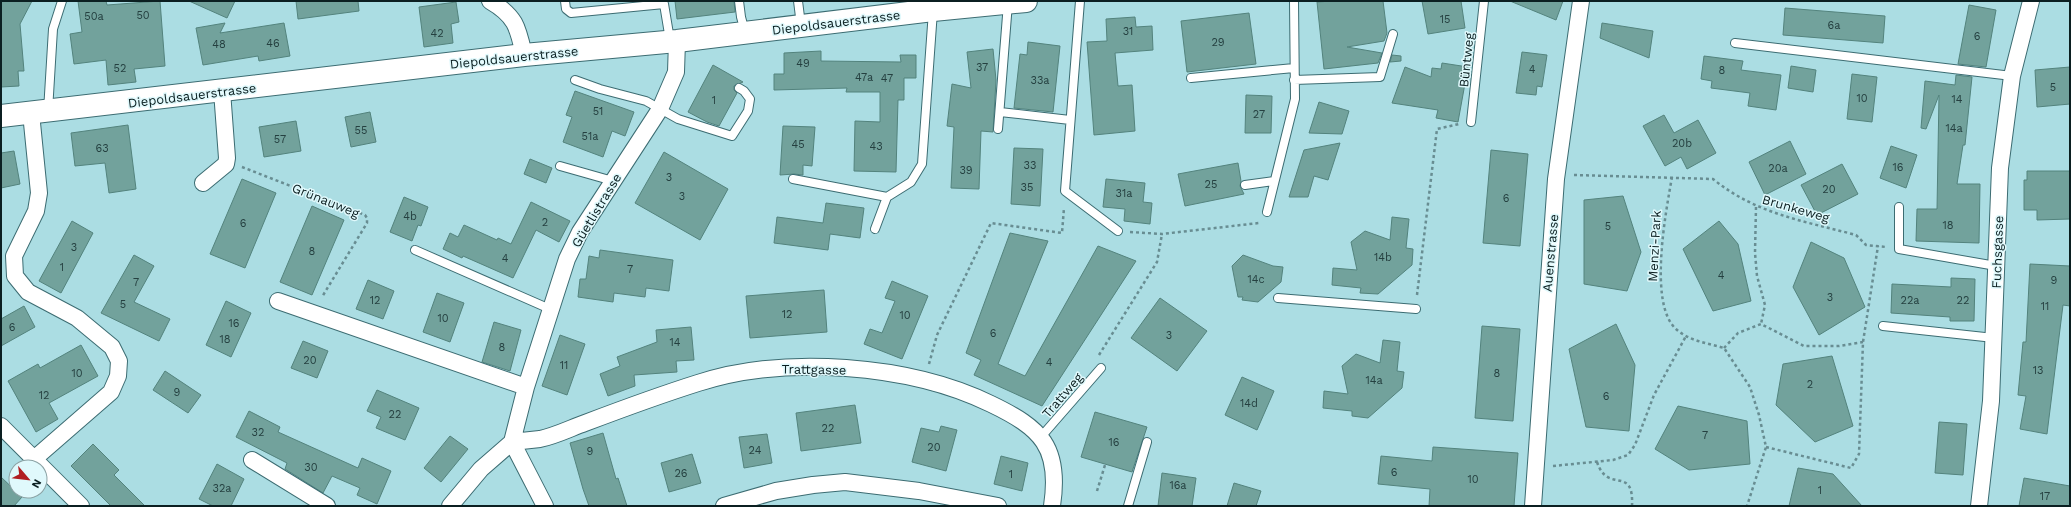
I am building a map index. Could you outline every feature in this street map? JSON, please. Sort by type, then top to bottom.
[{"type":"main road","name":"Diepoldsauerstrasse","points":[[1,116],[524,55],[746,33],[933,10],[955,4],[1017,2]]},
{"type":"street","points":[[490,1],[504,10],[514,22],[518,30],[524,55]]},
{"type":"street","name":"Auenstrasse","points":[[1533,506],[1556,179],[1581,1]]},
{"type":"street","name":"Fuchsgasse","points":[[1979,506],[1991,401],[2000,168],[2012,76],[2031,1]]},
{"type":"street","name":"Güetlistrasse","points":[[512,442],[526,387],[567,259],[613,181],[660,109],[676,72],[674,41]]},
{"type":"street","points":[[203,183],[227,162],[222,91]]},
{"type":"street","points":[[1,426],[34,459],[111,392],[118,376],[119,361],[112,347],[101,336],[77,318],[28,292],[15,276],[14,256],[36,211],[39,193],[39,112]]},
{"type":"street","points":[[278,301],[526,387]]},
{"type":"street","name":"Trattgasse","points":[[512,442],[542,438],[699,382],[763,369],[817,366],[871,371],[925,380],[978,398],[1017,416],[1030,426],[1048,450],[1052,461],[1054,493],[1052,506]]},
{"type":"street","points":[[450,506],[481,469],[512,442],[545,506]]},
{"type":"street","points":[[252,460],[327,506]]},
{"type":"street","points":[[48,473],[81,506]]},
{"type":"street","points":[[724,506],[776,491],[845,482],[919,491],[998,506]]},
{"type":"lane","points":[[39,112],[53,29],[62,1]]},
{"type":"lane","points":[[565,1],[566,9],[571,13],[663,2],[674,41]]},
{"type":"lane","points":[[739,1],[741,17],[746,33]]},
{"type":"lane","points":[[798,1],[801,26]]},
{"type":"lane","points":[[1080,1],[1065,191],[1118,231]]},
{"type":"lane","points":[[1267,212],[1295,99],[1294,1]]},
{"type":"lane","name":"Büntweg","points":[[1471,122],[1484,1]]},
{"type":"lane","points":[[998,129],[1017,2]]},
{"type":"lane","points":[[875,230],[887,197],[912,182],[922,164],[933,10]]},
{"type":"lane","points":[[1294,80],[1380,77],[1393,34]]},
{"type":"lane","points":[[1735,43],[2012,76]]},
{"type":"lane","points":[[1191,78],[1294,68]]},
{"type":"lane","points":[[575,80],[600,89],[646,101],[678,119],[732,136],[748,111],[750,99],[744,91],[739,88]]},
{"type":"lane","points":[[1000,112],[1070,120]]},
{"type":"lane","points":[[560,166],[613,181]]},
{"type":"lane","points":[[793,179],[887,197]]},
{"type":"lane","points":[[1245,185],[1274,181]]},
{"type":"lane","points":[[1899,207],[1899,249],[1996,266]]},
{"type":"lane","points":[[415,250],[550,309]]},
{"type":"lane","points":[[1278,298],[1416,309]]},
{"type":"lane","points":[[1883,326],[1994,338]]},
{"type":"lane","name":"Trattweg","points":[[1040,438],[1101,368]]},
{"type":"lane","points":[[1128,506],[1148,442]]},
{"type":"path","points":[[1416,309],[1437,129],[1471,122]]},
{"type":"path","name":"Grünauweg","points":[[227,162],[365,215],[367,218],[366,223],[312,313]]},
{"type":"path","name":"Brunkeweg","points":[[1570,174],[1627,178],[1672,177],[1713,180],[1756,207],[1856,235],[1866,245],[1899,249]]},
{"type":"path","name":"Menzi-Park","points":[[1672,177],[1663,227],[1660,266],[1663,306],[1675,328],[1686,336],[1724,348]]},
{"type":"path","points":[[927,372],[937,335],[991,223],[1062,233],[1065,191]]},
{"type":"path","points":[[1756,207],[1755,253],[1757,276],[1765,305],[1761,324]]},
{"type":"path","points":[[1118,231],[1162,234],[1264,222],[1267,212]]},
{"type":"path","points":[[1101,368],[1097,357],[1157,262],[1162,234]]},
{"type":"path","points":[[1766,447],[1851,468],[1859,454],[1863,342],[1878,246]]},
{"type":"path","points":[[1747,506],[1766,447],[1759,415],[1750,387],[1724,348],[1738,333],[1761,324],[1804,346],[1839,346],[1863,342]]},
{"type":"path","points":[[1549,466],[1613,460],[1628,455],[1635,445],[1654,395],[1686,336]]},
{"type":"path","points":[[1597,462],[1601,473],[1606,477],[1626,482],[1631,487],[1632,506]]},
{"type":"path","points":[[1097,491],[1105,465]]},
{"type":"building","points":[[1,1],[32,1],[20,24],[24,71],[18,71],[19,86],[1,87]]},
{"type":"building","points":[[78,1],[106,1],[107,5],[160,1],[165,66],[134,69],[136,82],[108,85],[106,60],[74,64],[70,34],[82,32]]},
{"type":"building","points":[[189,1],[235,1],[227,18]]},
{"type":"building","points":[[296,1],[358,1],[359,11],[298,19]]},
{"type":"building","points":[[675,1],[734,1],[735,12],[677,19]]},
{"type":"building","points":[[1383,1],[1387,33],[1384,41],[1347,47],[1382,53],[1378,63],[1324,69],[1317,2]]},
{"type":"building","points":[[1422,1],[1461,1],[1465,28],[1428,34]]},
{"type":"building","points":[[1510,1],[1563,1],[1556,20]]},
{"type":"building","points":[[456,2],[459,22],[451,24],[453,43],[424,47],[419,7]]},
{"type":"building","points":[[1969,5],[1996,10],[1986,67],[1958,64]]},
{"type":"building","points":[[1785,8],[1885,16],[1883,43],[1783,35]]},
{"type":"building","points":[[1249,13],[1256,64],[1187,72],[1181,21]]},
{"type":"building","points":[[1135,17],[1136,27],[1152,26],[1153,50],[1115,53],[1118,86],[1132,85],[1135,131],[1094,135],[1087,42],[1107,41],[1106,19]]},
{"type":"building","points":[[225,23],[220,33],[284,23],[290,56],[259,61],[258,56],[203,65],[196,28]]},
{"type":"building","points":[[1602,23],[1653,31],[1649,58],[1600,38]]},
{"type":"building","points":[[1028,42],[1060,46],[1053,112],[1014,108],[1020,54],[1027,55]]},
{"type":"building","points":[[993,49],[996,80],[993,132],[981,131],[979,189],[951,188],[954,127],[947,126],[952,84],[971,88],[967,52]]},
{"type":"building","points":[[821,51],[821,61],[901,62],[900,55],[916,55],[916,78],[904,78],[904,100],[898,100],[896,172],[854,171],[855,121],[880,122],[880,92],[846,92],[847,88],[774,90],[774,74],[784,74],[784,53]]},
{"type":"building","points":[[1522,52],[1547,55],[1542,87],[1537,86],[1536,95],[1516,93]]},
{"type":"building","points":[[1392,55],[1401,56],[1401,61],[1390,62]]},
{"type":"building","points":[[1704,56],[1743,61],[1741,70],[1781,75],[1776,110],[1748,106],[1750,93],[1711,88],[1712,81],[1701,79]]},
{"type":"building","points":[[1442,63],[1468,67],[1458,122],[1436,118],[1438,110],[1392,103],[1405,67],[1431,77],[1432,68],[1441,69]]},
{"type":"building","points":[[713,65],[743,82],[734,86],[734,90],[737,93],[719,126],[707,122],[688,112]]},
{"type":"building","points":[[1791,66],[1816,70],[1813,92],[1788,88]]},
{"type":"building","points":[[2070,67],[2070,104],[2037,107],[2035,70]]},
{"type":"building","points":[[1852,74],[1877,77],[1872,122],[1847,119]]},
{"type":"building","points":[[1956,75],[1972,77],[1965,145],[1963,145],[1957,184],[1980,184],[1979,243],[1916,241],[1917,209],[1937,209],[1939,95],[1926,129],[1921,128],[1925,81],[1955,85]]},
{"type":"building","points":[[575,91],[634,112],[625,136],[612,131],[603,157],[563,142],[572,117],[566,115]]},
{"type":"building","points":[[1246,95],[1272,96],[1271,133],[1245,133]]},
{"type":"building","points":[[1319,102],[1349,111],[1342,134],[1309,133]]},
{"type":"building","points":[[370,112],[376,142],[351,147],[345,117]]},
{"type":"building","points":[[1664,115],[1674,133],[1698,120],[1716,153],[1687,169],[1681,157],[1665,166],[1643,126]]},
{"type":"building","points":[[296,121],[301,151],[264,157],[259,127]]},
{"type":"building","points":[[128,125],[136,189],[109,193],[105,163],[75,166],[71,133]]},
{"type":"building","points":[[783,126],[815,127],[812,166],[803,165],[803,175],[780,175]]},
{"type":"building","points":[[1790,141],[1806,174],[1765,195],[1749,162]]},
{"type":"building","points":[[1340,143],[1328,180],[1314,176],[1308,197],[1289,197],[1304,150]]},
{"type":"building","points":[[1891,146],[1917,155],[1906,188],[1880,178]]},
{"type":"building","points":[[1014,148],[1043,149],[1040,206],[1011,204]]},
{"type":"building","points":[[1491,150],[1528,154],[1520,246],[1483,243]]},
{"type":"building","points":[[14,151],[20,184],[1,188],[1,153]]},
{"type":"building","points":[[664,152],[728,189],[700,240],[635,203]]},
{"type":"building","points":[[530,159],[552,168],[546,183],[524,174]]},
{"type":"building","points":[[1238,163],[1241,181],[1240,186],[1244,194],[1185,206],[1178,174]]},
{"type":"building","points":[[1842,164],[1858,194],[1817,215],[1801,185]]},
{"type":"building","points":[[2027,171],[2070,171],[2070,219],[2037,220],[2037,210],[2024,210],[2024,180],[2027,180]]},
{"type":"building","points":[[242,179],[276,193],[245,268],[210,254]]},
{"type":"building","points":[[1106,179],[1145,183],[1143,202],[1152,203],[1150,224],[1124,221],[1125,209],[1103,207]]},
{"type":"building","points":[[1623,196],[1641,252],[1627,291],[1584,284],[1584,200]]},
{"type":"building","points":[[404,197],[428,207],[421,226],[418,225],[412,241],[390,232]]},
{"type":"building","points":[[531,202],[570,221],[559,242],[536,230],[513,278],[443,249],[450,233],[458,237],[464,225],[497,240],[498,238],[511,244]]},
{"type":"building","points":[[826,203],[864,208],[860,238],[830,234],[828,250],[774,243],[777,217],[823,223]]},
{"type":"building","points":[[312,206],[344,220],[312,295],[280,282]]},
{"type":"building","points":[[1392,217],[1409,219],[1406,248],[1413,249],[1412,265],[1378,294],[1360,293],[1361,288],[1332,285],[1333,268],[1357,270],[1351,242],[1365,231],[1390,240]]},
{"type":"building","points":[[72,221],[93,233],[61,293],[39,281]]},
{"type":"building","points":[[1719,221],[1738,244],[1751,301],[1713,311],[1683,249]]},
{"type":"building","points":[[1010,233],[1048,241],[998,364],[1025,376],[1098,246],[1136,261],[1042,406],[974,375],[981,360],[966,353]]},
{"type":"building","points":[[1811,242],[1844,258],[1865,307],[1819,335],[1793,287]]},
{"type":"building","points":[[600,250],[673,260],[669,291],[646,288],[645,297],[614,293],[613,302],[578,297],[580,279],[586,279],[589,256],[599,258]]},
{"type":"building","points":[[134,255],[154,266],[134,302],[170,319],[159,341],[101,313]]},
{"type":"building","points":[[1243,255],[1273,266],[1283,267],[1281,282],[1258,302],[1242,300],[1243,297],[1238,297],[1232,266]]},
{"type":"building","points":[[2030,264],[2070,266],[2070,306],[2063,305],[2047,434],[2020,429],[2026,396],[2018,395],[2023,342],[2026,342]]},
{"type":"building","points":[[1951,278],[1975,279],[1974,321],[1950,321],[1950,317],[1891,313],[1892,284],[1951,287]]},
{"type":"building","points":[[368,280],[394,291],[383,319],[356,309]]},
{"type":"building","points":[[892,281],[928,296],[902,359],[864,344],[870,329],[882,333],[895,301],[885,298]]},
{"type":"building","points":[[824,290],[827,332],[750,338],[746,296]]},
{"type":"building","points":[[437,293],[464,303],[450,342],[423,332]]},
{"type":"building","points":[[1160,298],[1207,331],[1177,371],[1131,338]]},
{"type":"building","points":[[226,301],[251,313],[231,357],[206,345]]},
{"type":"building","points":[[24,306],[35,327],[1,346],[1,319]]},
{"type":"building","points":[[494,322],[521,330],[510,371],[482,362]]},
{"type":"building","points":[[1616,324],[1635,365],[1629,431],[1586,427],[1569,349]]},
{"type":"building","points":[[1482,326],[1520,329],[1513,421],[1475,418]]},
{"type":"building","points":[[691,327],[694,360],[676,361],[677,372],[634,375],[635,386],[608,396],[600,374],[620,366],[617,357],[657,342],[656,330]]},
{"type":"building","points":[[560,335],[585,344],[567,395],[542,386]]},
{"type":"building","points":[[1383,340],[1400,342],[1397,371],[1404,372],[1402,388],[1368,418],[1352,416],[1352,411],[1323,408],[1324,391],[1348,394],[1342,366],[1356,354],[1380,363]]},
{"type":"building","points":[[303,341],[328,351],[317,378],[291,368]]},
{"type":"building","points":[[81,345],[98,376],[49,403],[58,419],[36,432],[8,381],[38,364],[40,368]]},
{"type":"building","points":[[1832,356],[1853,426],[1815,442],[1776,405],[1783,364]]},
{"type":"building","points":[[165,371],[201,395],[188,413],[153,390]]},
{"type":"building","points":[[1242,377],[1274,391],[1257,430],[1225,415]]},
{"type":"building","points":[[377,390],[419,408],[405,440],[376,428],[381,417],[367,411]]},
{"type":"building","points":[[855,405],[861,443],[801,451],[796,413]]},
{"type":"building","points":[[1678,406],[1747,421],[1750,464],[1689,470],[1655,449]]},
{"type":"building","points":[[249,411],[280,427],[278,432],[358,468],[362,458],[391,471],[377,504],[357,495],[360,488],[332,476],[323,493],[285,469],[287,463],[236,437]]},
{"type":"building","points":[[1095,412],[1147,427],[1132,472],[1081,457]]},
{"type":"building","points":[[1939,422],[1967,424],[1963,475],[1935,473]]},
{"type":"building","points":[[941,426],[957,430],[946,471],[912,462],[921,428],[939,432]]},
{"type":"building","points":[[603,433],[616,479],[618,478],[627,506],[589,506],[583,489],[570,443]]},
{"type":"building","points":[[767,434],[772,463],[744,468],[739,437]]},
{"type":"building","points":[[450,436],[468,449],[441,482],[424,468]]},
{"type":"building","points":[[93,444],[119,470],[114,475],[145,506],[111,506],[71,466]]},
{"type":"building","points":[[1433,447],[1518,453],[1514,506],[1429,506],[1430,489],[1378,484],[1381,456],[1432,461]]},
{"type":"building","points":[[692,454],[701,483],[669,492],[661,463]]},
{"type":"building","points":[[1001,456],[1028,463],[1022,491],[994,484]]},
{"type":"building","points":[[217,464],[244,479],[231,506],[213,506],[199,499]]},
{"type":"building","points":[[1798,468],[1833,474],[1862,506],[1789,506]]},
{"type":"building","points":[[1162,473],[1196,478],[1192,506],[1158,506]]},
{"type":"building","points":[[1,477],[8,484],[8,499],[20,499],[14,506],[1,506]]},
{"type":"building","points":[[2024,478],[2070,486],[2070,506],[2019,506]]},
{"type":"building","points":[[1234,483],[1261,491],[1256,506],[1227,506]]}]
